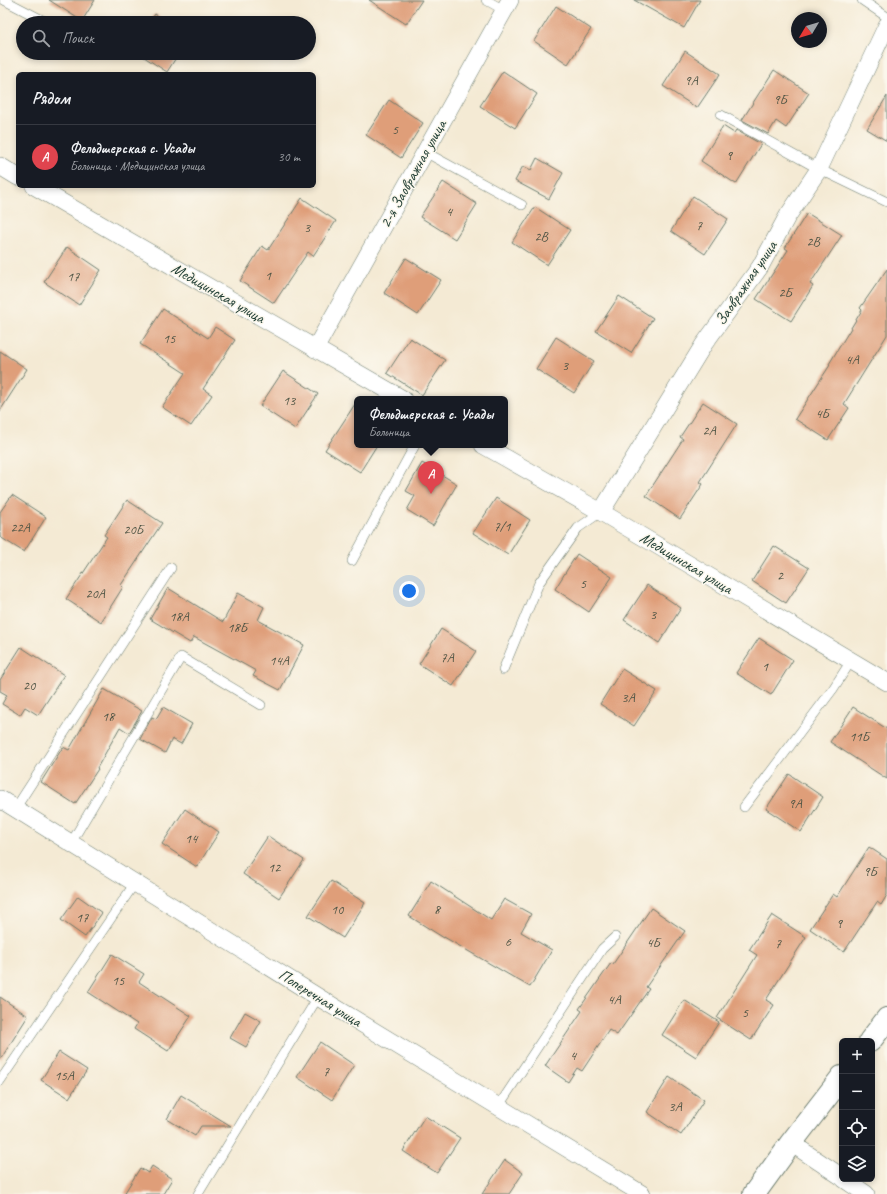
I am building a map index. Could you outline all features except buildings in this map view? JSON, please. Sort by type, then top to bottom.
[{"type":"street","name":"2-я Заовражная улица","points":[[315,349],[507,5]]},
{"type":"street","name":"Заовражная улица","points":[[601,512],[704,344],[760,267],[787,217],[819,169],[887,25]]},
{"type":"street","points":[[0,166],[16,176]]},
{"type":"street","name":"Медицинская улица","points":[[37,188],[398,396]]},
{"type":"street","name":"Медицинская улица","points":[[488,448],[601,512],[887,682]]},
{"type":"street","name":"Поперечная улица","points":[[0,799],[318,997],[642,1194]]},
{"type":"street","points":[[872,1038],[887,1019]]},
{"type":"street","points":[[754,1194],[839,1081]]},
{"type":"street","points":[[791,1143],[839,1175]]},
{"type":"street","points":[[849,1182],[866,1194]]},
{"type":"lane","points":[[4,0],[35,16]]},
{"type":"lane","points":[[486,0],[507,5]]},
{"type":"lane","points":[[862,0],[887,17]]},
{"type":"lane","points":[[721,114],[819,169],[887,202]]},
{"type":"lane","points":[[425,152],[522,205]]},
{"type":"lane","points":[[352,561],[414,448]]},
{"type":"lane","points":[[503,670],[539,583],[578,528],[601,512]]},
{"type":"lane","points":[[15,809],[171,568]]},
{"type":"lane","points":[[71,843],[181,657],[261,705]]},
{"type":"lane","points":[[744,807],[833,689],[851,661]]},
{"type":"lane","points":[[0,1081],[135,883]]},
{"type":"lane","points":[[498,1107],[602,949],[615,937]]},
{"type":"lane","points":[[198,1194],[318,997]]},
{"type":"place","name":"Фельдшерская с. Усады","points":[[431,494]]}]
